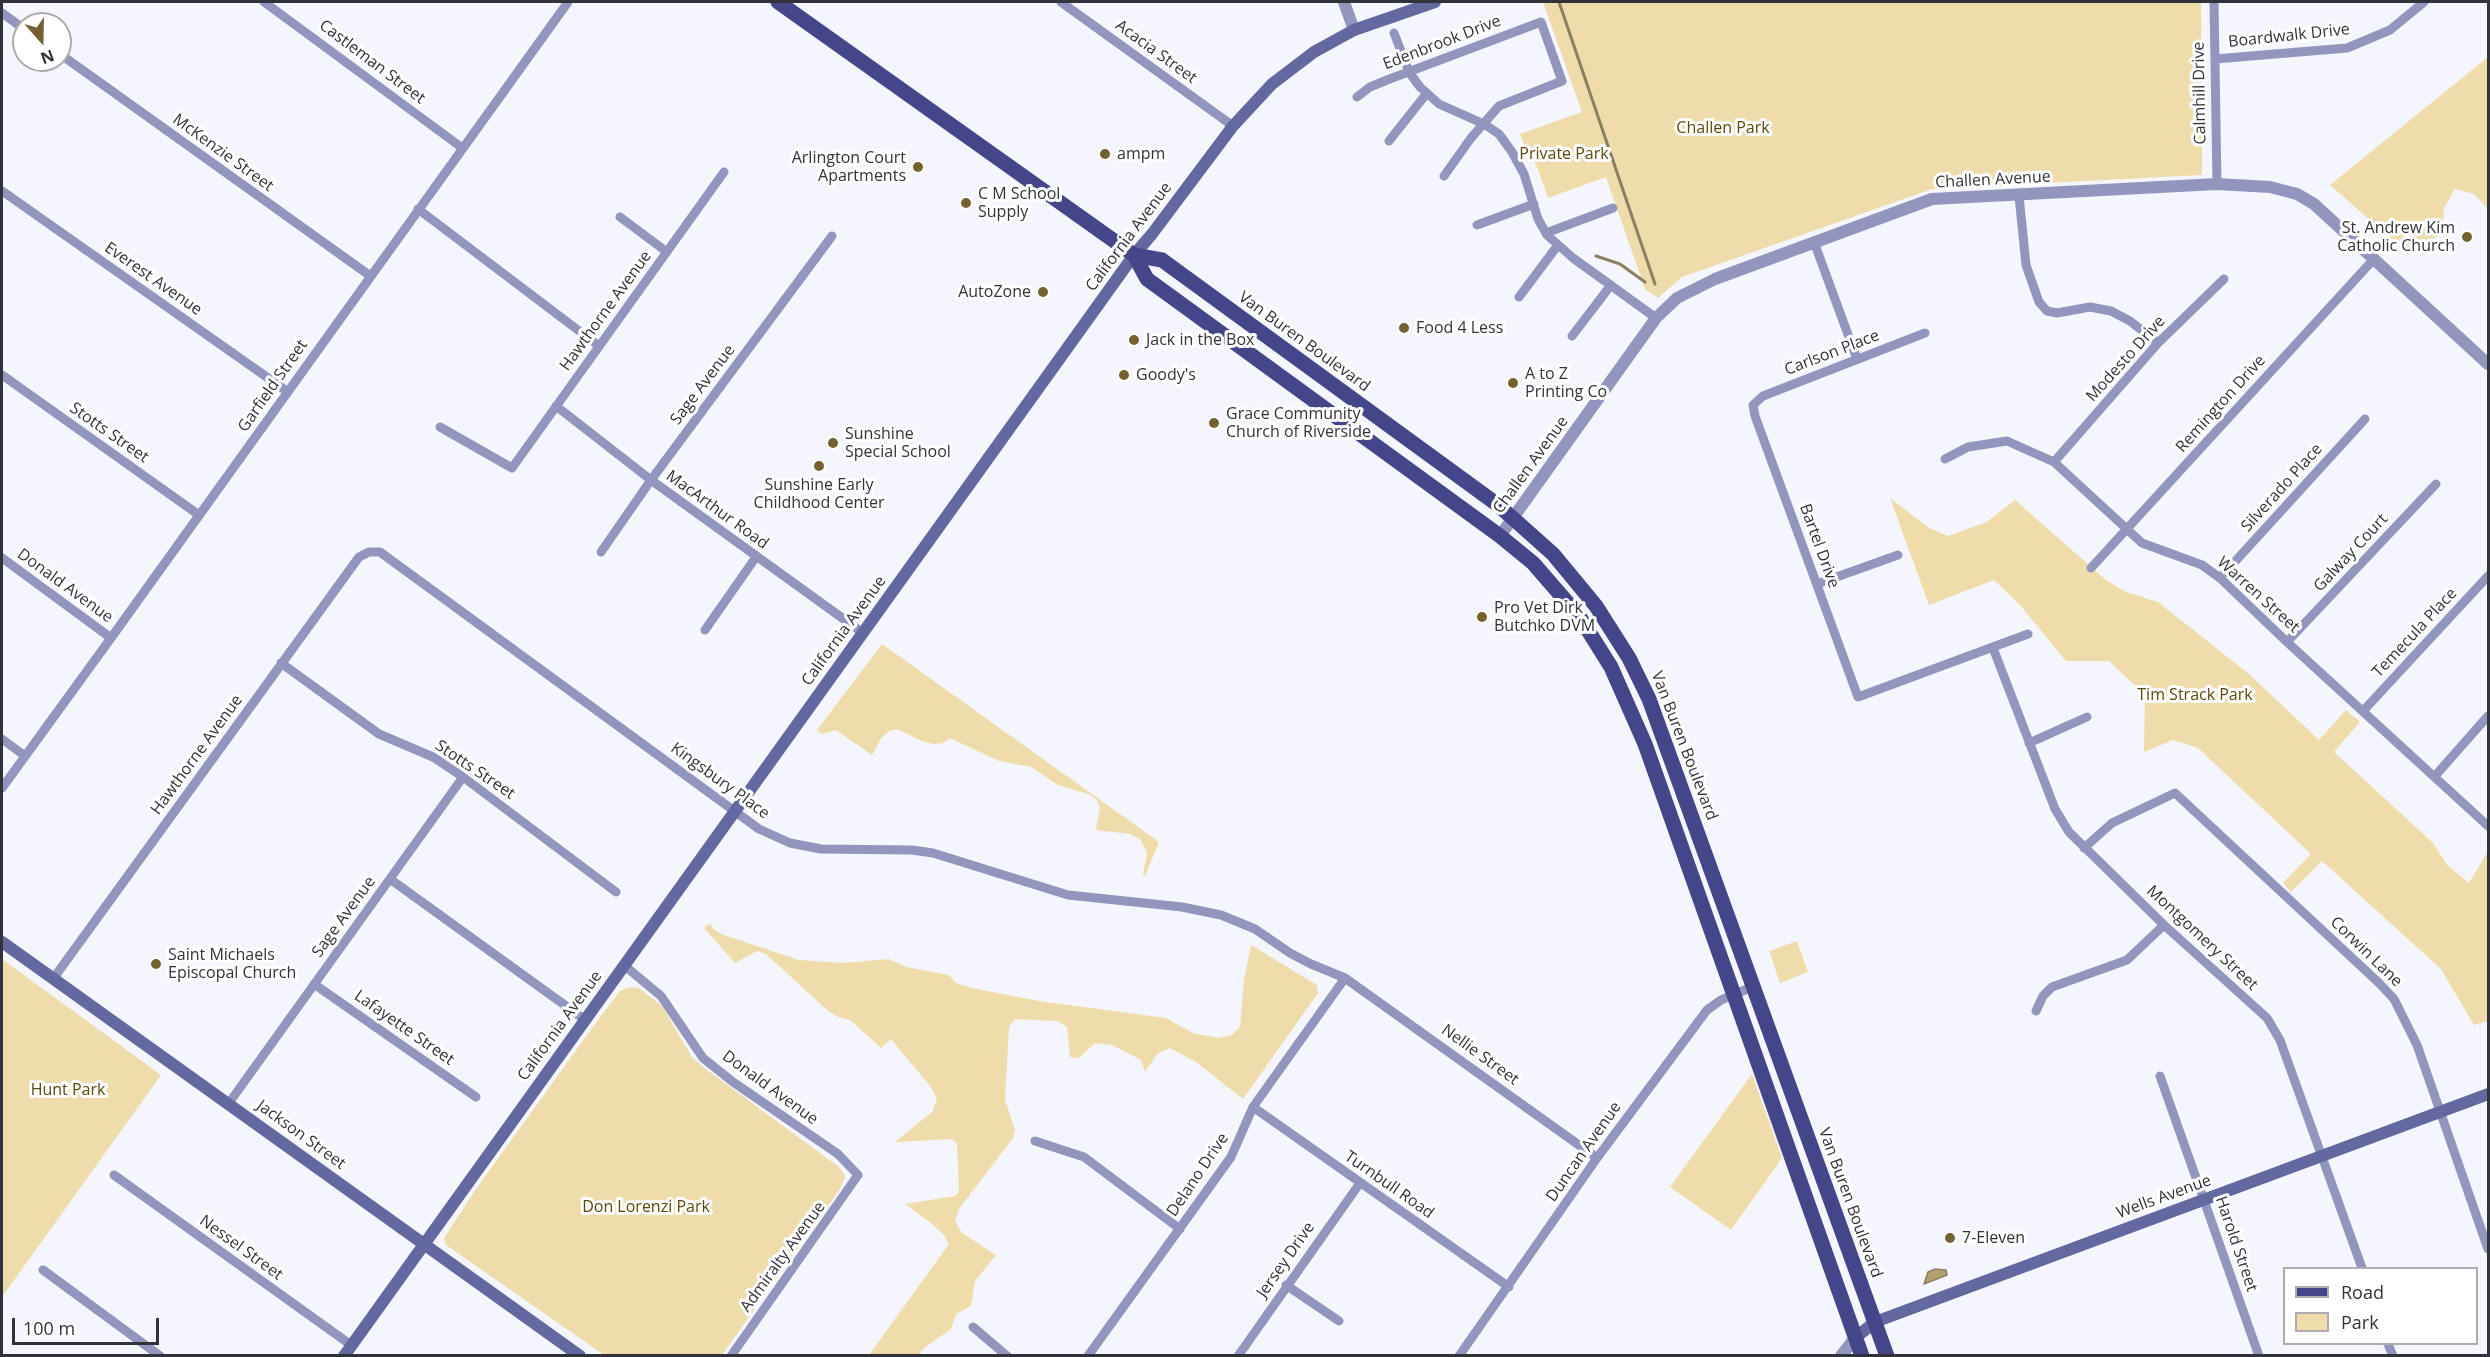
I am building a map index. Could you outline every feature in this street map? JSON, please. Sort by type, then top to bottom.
[{"type":"main road","name":"Van Buren Boulevard","points":[[778,2],[1134,255],[1162,260],[1514,518],[1553,554],[1602,614],[1640,680],[1672,761],[1887,1356]]},
{"type":"main road","name":"California Avenue","points":[[347,1350],[1134,255],[1233,126],[1252,103],[1292,67],[1314,52],[1354,30],[1435,2]]},
{"type":"main road","name":"Van Buren Boulevard","points":[[1134,255],[1146,278],[1500,536],[1542,573],[1580,616],[1595,639],[1627,700],[1662,792],[1862,1356]]},
{"type":"main road","points":[[1542,573],[1559,581],[1586,612],[1594,617],[1602,614]]},
{"type":"main road","points":[[1627,700],[1635,704],[1641,713],[1662,760],[1672,761]]},
{"type":"main road","name":"Jackson Street","points":[[2,942],[580,1356]]},
{"type":"main road","name":"Wells Avenue","points":[[1855,1338],[1875,1322],[2488,1094]]},
{"type":"street","name":"Castleman Street","points":[[264,2],[461,147]]},
{"type":"street","name":"Garfield Street","points":[[2,788],[200,515],[461,147],[568,2]]},
{"type":"street","name":"Acacia Street","points":[[1061,2],[1233,126]]},
{"type":"street","points":[[1344,2],[1354,30]]},
{"type":"street","name":"Calmhill Drive","points":[[2214,2],[2217,184]]},
{"type":"street","name":"Boardwalk Drive","points":[[2215,58],[2347,48],[2390,30],[2424,2]]},
{"type":"street","name":"Edenbrook Drive","points":[[1357,97],[1370,87],[1541,22],[1562,81],[1499,106],[1484,124]]},
{"type":"street","points":[[1394,33],[1409,72],[1427,93],[1439,104],[1484,124],[1498,134],[1512,152],[1524,174],[1533,204],[1546,233],[1558,245],[1656,318]]},
{"type":"street","name":"McKenzie Street","points":[[72,63],[369,276]]},
{"type":"street","points":[[1389,141],[1427,93]]},
{"type":"street","points":[[1443,176],[1484,124]]},
{"type":"street","name":"Hawthorne Avenue","points":[[440,427],[512,468],[724,172]]},
{"type":"street","name":"Challen Avenue","points":[[1500,536],[1656,318],[1677,298],[1703,284],[1932,199],[2217,184],[2270,187],[2297,195],[2314,204],[2488,364]]},
{"type":"street","name":"Everest Avenue","points":[[2,191],[288,392]]},
{"type":"street","points":[[2019,196],[2025,265],[2039,302],[2047,311],[2057,313],[2090,307],[2111,311],[2130,321],[2158,343]]},
{"type":"street","points":[[1477,225],[1533,204]]},
{"type":"street","points":[[1546,233],[1612,208]]},
{"type":"street","points":[[418,209],[599,346]]},
{"type":"street","points":[[620,217],[667,252]]},
{"type":"street","name":"Sage Avenue","points":[[601,552],[651,480],[832,236]]},
{"type":"street","points":[[1814,242],[1857,359]]},
{"type":"street","points":[[1519,297],[1558,245]]},
{"type":"street","name":"Remington Drive","points":[[2091,568],[2373,260]]},
{"type":"street","name":"Modesto Drive","points":[[2054,462],[2158,343],[2224,279]]},
{"type":"street","points":[[1572,336],[1611,285]]},
{"type":"street","name":"Carlson Place","points":[[1753,405],[1763,396],[1925,333]]},
{"type":"street","name":"Stotts Street","points":[[2,375],[200,515]]},
{"type":"street","name":"Bartel Drive","points":[[1753,405],[1755,416],[1858,697],[1993,648]]},
{"type":"street","name":"MacArthur Road","points":[[556,406],[651,480],[863,633]]},
{"type":"street","name":"Silverado Place","points":[[2220,578],[2365,419]]},
{"type":"street","name":"Warren Street","points":[[1945,459],[1968,447],[2007,441],[2054,462],[2142,543],[2202,565],[2220,578],[2488,826]]},
{"type":"street","name":"Galway Court","points":[[2287,642],[2436,484]]},
{"type":"street","name":"Hawthorne Avenue","points":[[53,979],[359,557],[369,552]]},
{"type":"street","name":"Kingsbury Place","points":[[369,552],[380,552],[759,829],[790,843],[821,849],[912,850],[933,853],[1068,895],[1182,907],[1221,915],[1255,929],[1290,953],[1344,978]]},
{"type":"street","points":[[1817,584],[1898,555]]},
{"type":"street","points":[[705,630],[756,557]]},
{"type":"street","name":"Donald Avenue","points":[[2,558],[111,638]]},
{"type":"street","name":"Temecula Place","points":[[2364,710],[2488,576]]},
{"type":"street","points":[[1993,648],[2028,634]]},
{"type":"street","name":"Montgomery Street","points":[[1993,648],[2055,809],[2069,832],[2164,925],[2267,1018],[2280,1040],[2361,1267]]},
{"type":"street","name":"Stotts Street","points":[[281,663],[379,734],[434,757],[616,892]]},
{"type":"street","points":[[2436,776],[2488,716]]},
{"type":"street","points":[[2029,744],[2087,717]]},
{"type":"street","points":[[2,739],[25,756]]},
{"type":"street","name":"Sage Avenue","points":[[229,1103],[463,777]]},
{"type":"street","name":"Corwin Lane","points":[[2084,848],[2112,823],[2175,793],[2394,999],[2417,1045],[2488,1248]]},
{"type":"street","points":[[390,879],[584,1019]]},
{"type":"street","points":[[2036,1011],[2043,996],[2052,987],[2127,960],[2136,954],[2164,925]]},
{"type":"street","name":"Donald Avenue","points":[[625,966],[661,996],[703,1058],[733,1082],[838,1154],[858,1175]]},
{"type":"street","name":"Delano Drive","points":[[1088,1356],[1231,1158],[1253,1107],[1344,978]]},
{"type":"street","name":"Nellie Street","points":[[1344,978],[1597,1158]]},
{"type":"street","name":"Lafayette Street","points":[[314,984],[476,1097]]},
{"type":"street","name":"Duncan Avenue","points":[[1459,1356],[1597,1158],[1707,1010],[1716,1002],[1752,987]]},
{"type":"street","name":"Harold Street","points":[[2160,1076],[2259,1356]]},
{"type":"street","name":"Turnbull Road","points":[[1253,1107],[1509,1287]]},
{"type":"street","points":[[1035,1141],[1084,1157],[1179,1229]]},
{"type":"street","name":"Nessel Street","points":[[114,1174],[347,1350]]},
{"type":"street","name":"Admiralty Avenue","points":[[731,1356],[858,1175]]},
{"type":"street","name":"Jersey Drive","points":[[1238,1356],[1360,1183]]},
{"type":"street","points":[[43,1270],[160,1356]]},
{"type":"street","points":[[1286,1285],[1339,1321]]},
{"type":"street","points":[[973,1327],[1007,1356]]},
{"type":"street","points":[[1841,1356],[1855,1338]]},
{"type":"green space","name":"Challen Park","points":[[1543,2],[2201,2],[2202,175],[1932,189],[1682,277],[1658,298],[1645,289],[1606,177],[1548,198],[1537,167],[1524,145],[1520,134],[1582,112]]},
{"type":"green space","points":[[2488,57],[2488,209],[2474,194],[2455,189],[2444,208],[2442,235],[2404,250],[2330,185]]},
{"type":"green space","name":"Tim Strack Park","points":[[1890,498],[1929,528],[1948,536],[1987,522],[2015,500],[2106,580],[2126,592],[2158,602],[2249,674],[2319,740],[2346,710],[2360,722],[2334,752],[2433,843],[2447,865],[2469,883],[2488,851],[2488,1021],[2474,1025],[2441,969],[2322,861],[2291,892],[2283,883],[2311,854],[2198,748],[2173,740],[2144,752],[2145,695],[2109,661],[2066,661],[2020,605],[1994,580],[1929,605]]},
{"type":"green space","points":[[882,644],[1159,842],[1145,876],[1143,874],[1147,853],[1141,840],[1130,834],[1096,830],[1100,807],[1096,799],[1088,794],[1058,785],[1031,767],[999,761],[950,738],[943,743],[935,744],[924,742],[897,729],[889,731],[881,738],[872,755],[836,730],[822,734],[817,730]]},
{"type":"green space","points":[[710,923],[714,930],[724,935],[799,960],[843,963],[889,959],[906,967],[949,975],[956,983],[972,988],[1039,1001],[1166,1018],[1193,1033],[1218,1038],[1232,1035],[1240,1027],[1244,980],[1251,945],[1317,985],[1318,993],[1243,1099],[1196,1062],[1170,1048],[1158,1053],[1145,1072],[1141,1060],[1112,1045],[1095,1043],[1079,1058],[1070,1057],[1067,1027],[1058,1021],[1015,1019],[1009,1027],[1005,1100],[1015,1129],[1013,1138],[959,1209],[955,1221],[962,1233],[996,1255],[975,1281],[971,1306],[956,1314],[951,1329],[924,1348],[919,1355],[869,1355],[949,1244],[943,1234],[932,1224],[905,1204],[955,1196],[959,1192],[957,1144],[952,1139],[895,1142],[933,1111],[937,1099],[931,1087],[891,1039],[881,1048],[850,1020],[828,1011],[766,954],[757,951],[735,963],[704,928]]},
{"type":"green space","points":[[1797,941],[1808,972],[1780,983],[1769,951]]},
{"type":"green space","name":"Hunt Park","points":[[2,959],[161,1075],[2,1297]]},
{"type":"green space","name":"Don Lorenzi Park","points":[[629,987],[639,988],[662,1006],[692,1057],[703,1067],[839,1167],[845,1176],[840,1189],[722,1355],[604,1355],[446,1245],[444,1238],[476,1189],[595,1024],[620,991]]},
{"type":"green space","points":[[1752,1074],[1782,1158],[1731,1230],[1670,1187]]},
{"type":"shaded area","points":[[1935,1269],[1946,1270],[1947,1275],[1924,1284],[1928,1272]]},
{"type":"waterway","points":[[1559,2],[1655,284]]},
{"type":"waterway","points":[[1596,256],[1620,264],[1645,282]]},
{"type":"place","name":"ampm","points":[[1105,154]]},
{"type":"place","name":"Arlington Court Apartments","points":[[918,167]]},
{"type":"place","name":"C M School Supply","points":[[966,203]]},
{"type":"place","name":"St. Andrew Kim Catholic Church","points":[[2467,237]]},
{"type":"place","name":"AutoZone","points":[[1043,292]]},
{"type":"place","name":"Food 4 Less","points":[[1404,328]]},
{"type":"place","name":"Jack in the Box","points":[[1134,340]]},
{"type":"place","name":"Goody's","points":[[1124,375]]},
{"type":"place","name":"A to Z Printing Co","points":[[1513,383]]},
{"type":"place","name":"Grace Community Church of Riverside","points":[[1214,423]]},
{"type":"place","name":"Sunshine Special School","points":[[833,443]]},
{"type":"place","name":"Sunshine Early Childhood Center","points":[[819,466]]},
{"type":"place","name":"Pro Vet Dirk Butchko DVM","points":[[1482,617]]},
{"type":"place","name":"Saint Michaels Episcopal Church","points":[[156,964]]},
{"type":"place","name":"7-Eleven","points":[[1950,1238]]},
{"type":"park label","name":"Private Park","points":[[1564,154]]}]
